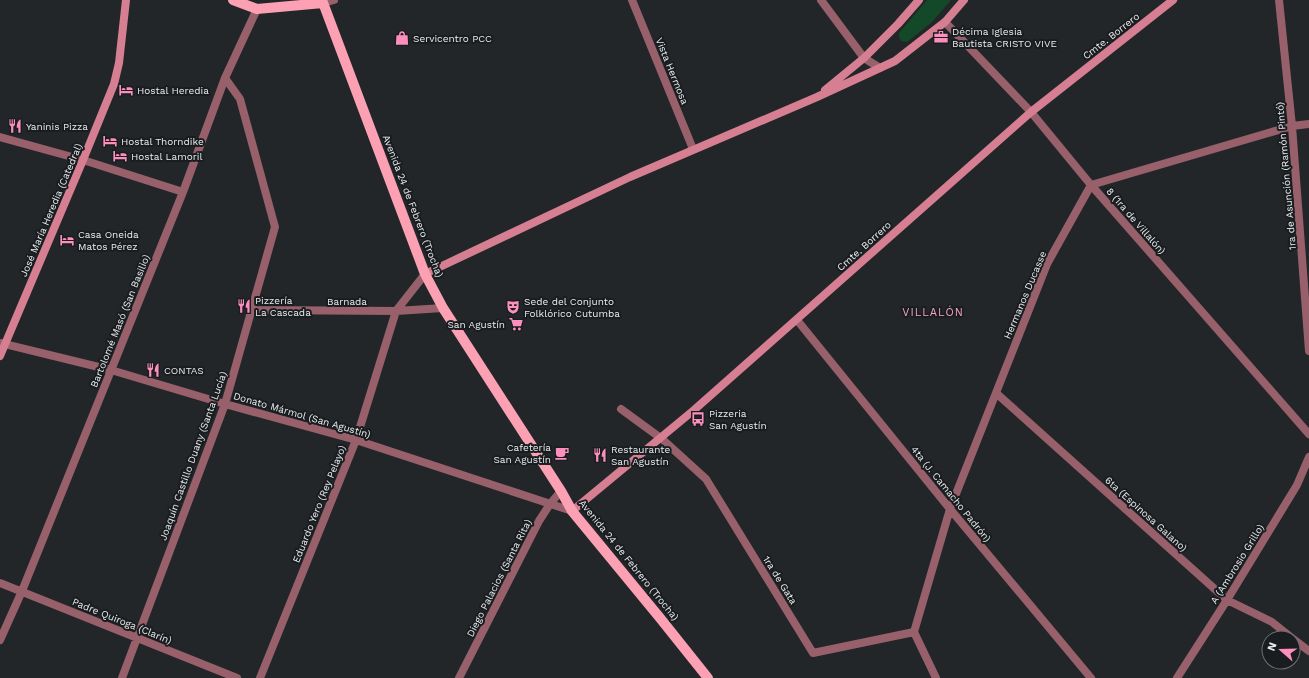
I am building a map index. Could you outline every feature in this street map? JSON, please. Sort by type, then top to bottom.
[{"type":"main road","points":[[233,0],[257,9],[322,2]]},
{"type":"main road","name":"Avenida 24 de Febrero (Trocha)","points":[[322,2],[424,274],[443,308],[561,491],[572,511],[708,678]]},
{"type":"street","name":"José María Heredia (Catedral)","points":[[0,356],[3,344],[84,160],[114,84],[126,0]]},
{"type":"street","points":[[322,2],[334,0]]},
{"type":"street","name":"Vista Hermosa","points":[[632,0],[693,149]]},
{"type":"street","points":[[821,0],[864,58],[880,68]]},
{"type":"street","points":[[817,97],[864,58],[898,24],[919,0]]},
{"type":"street","points":[[424,274],[605,188],[817,97],[895,61],[945,22],[964,0]]},
{"type":"street","name":"Cmte. Borrero","points":[[572,511],[662,438],[1031,112],[1173,0]]},
{"type":"street","name":"1ra de Asunción (Ramón Pintó)","points":[[1279,0],[1292,126],[1309,350]]},
{"type":"street","name":"Bartolomé Masó (San Basilio)","points":[[0,640],[22,591],[183,192],[225,78],[257,9]]},
{"type":"street","name":"8 (1ra de Villalón)","points":[[945,22],[1031,112],[1091,185],[1309,434]]},
{"type":"street","name":"Joaquín Castillo Duany (Santa Lucía)","points":[[122,678],[225,404],[275,227],[240,100],[225,78]]},
{"type":"street","points":[[1091,185],[1292,126],[1309,124]]},
{"type":"street","points":[[0,137],[84,160],[183,192]]},
{"type":"street","name":"Hermanos Ducasse","points":[[914,632],[950,509],[1047,264],[1091,185]]},
{"type":"street","name":"Eduardo Yero (Rey Pelayo)","points":[[260,678],[356,440],[396,311],[424,274]]},
{"type":"street","name":"Barnada","points":[[252,310],[396,311],[443,308]]},
{"type":"street","name":"4ta (J. Camacho Padrón)","points":[[797,320],[950,509],[1091,678]]},
{"type":"street","name":"Donato Mármol (San Agustín)","points":[[3,344],[111,370],[225,404],[356,440],[572,511]]},
{"type":"street","name":"6ta (Espinosa Galano)","points":[[996,393],[1227,600],[1272,622],[1282,630]]},
{"type":"street","name":"1ra de Gata","points":[[621,410],[662,438],[706,479],[814,653],[914,632]]},
{"type":"street","name":"A (Ambrosio Grillo)","points":[[1177,678],[1227,600],[1297,485],[1309,457]]},
{"type":"street","name":"Diego Palacios (Santa Rita)","points":[[459,678],[539,521],[561,491]]},
{"type":"street","name":"Padre Quiroga (Clarín)","points":[[0,583],[237,678]]},
{"type":"street","points":[[914,632],[936,678]]},
{"type":"street","name":"6ta (Espinosa Galano)","points":[[1301,645],[1309,651]]},
{"type":"green space","points":[[927,0],[951,0],[932,22],[907,42],[901,41],[899,33]]},
{"type":"place","name":"Décima Iglesia Bautista CRISTO VIVE","points":[[941,37]]},
{"type":"place","name":"Servicentro PCC","points":[[402,38]]},
{"type":"place","name":"Hostal Heredia","points":[[126,90]]},
{"type":"place","name":"Yaninis Pizza","points":[[15,126]]},
{"type":"place","name":"Hostal Thorndike","points":[[110,141]]},
{"type":"place","name":"Hostal Lamoril","points":[[120,156]]},
{"type":"place","name":"Casa Oneida Matos Pérez","points":[[67,240]]},
{"type":"place","name":"Pizzería La Cascada","points":[[244,306]]},
{"type":"place","name":"Sede del Conjunto Folklórico Cutumba","points":[[513,307]]},
{"type":"place","name":"San Agustín","points":[[516,324]]},
{"type":"place","name":"CONTAS","points":[[153,370]]},
{"type":"place","name":"Pizzeria San Agustín","points":[[698,419]]},
{"type":"place","name":"Cafetería San Agustín","points":[[562,453]]},
{"type":"place","name":"Restaurante San Agustín","points":[[600,455]]},
{"type":"district","name":"VILLALÓN","points":[[933,312]]}]
